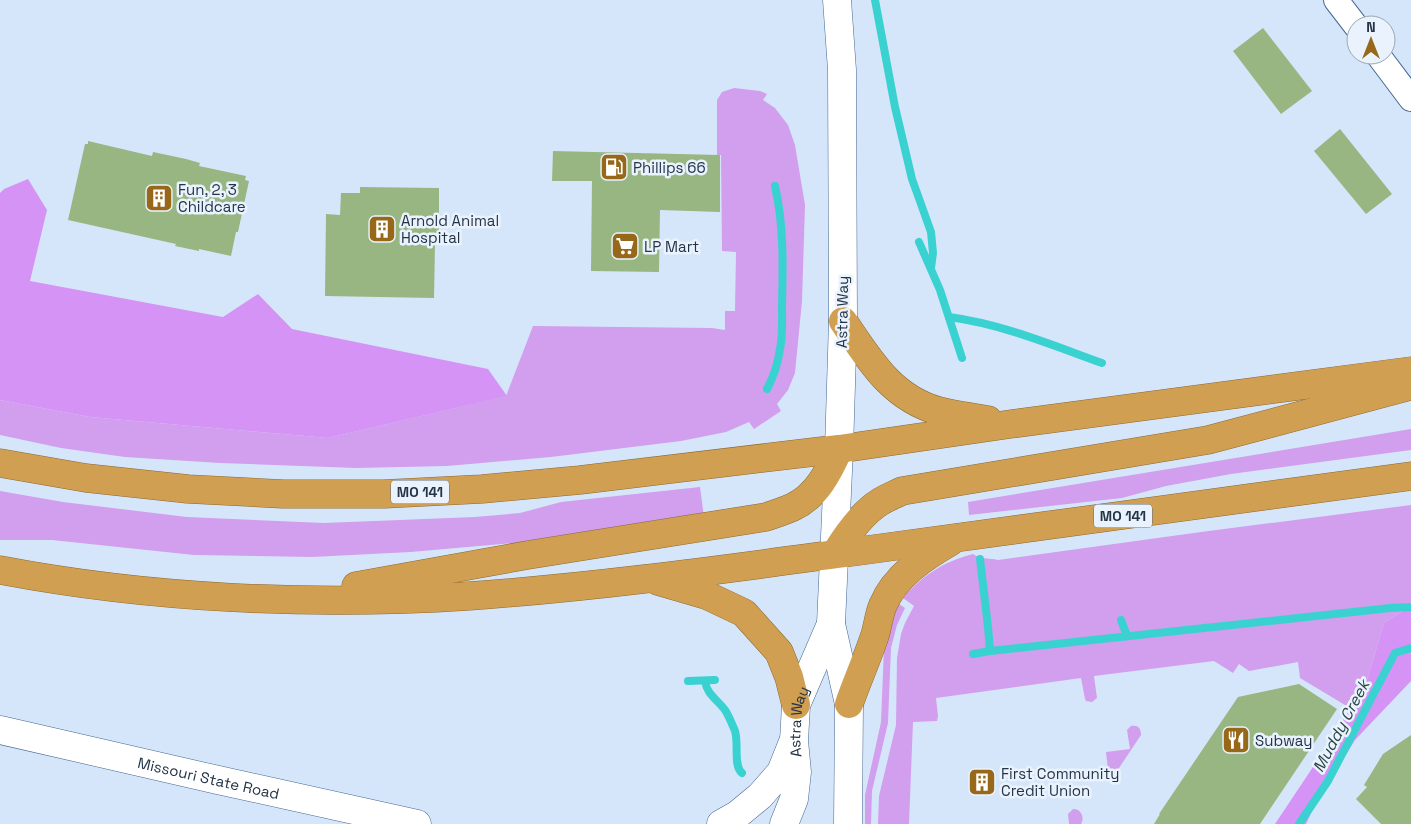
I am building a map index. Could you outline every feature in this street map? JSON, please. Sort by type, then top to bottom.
[{"type":"highway","points":[[842,321],[886,380],[901,394],[937,410],[1011,424]]},
{"type":"highway","name":"MO 141","points":[[0,463],[86,478],[188,489],[284,494],[384,494],[482,489],[570,481],[839,448],[1411,371]]},
{"type":"highway","points":[[835,554],[845,538],[879,502],[902,491],[1208,440],[1411,386]]},
{"type":"highway","points":[[283,599],[528,556],[766,518],[795,506],[813,492],[827,474],[839,448]]},
{"type":"highway","name":"MO 141","points":[[0,570],[134,590],[283,599],[380,599],[468,596],[647,578],[958,538],[1411,476]]},
{"type":"highway","points":[[849,704],[875,635],[882,605],[909,571],[928,555],[958,538]]},
{"type":"highway","points":[[647,578],[706,595],[744,613],[779,652],[789,677],[796,705]]},
{"type":"street","name":"Astra Way","points":[[837,0],[842,70],[842,321],[839,448],[831,624],[849,704],[848,824]]},
{"type":"street","points":[[1336,0],[1348,15]]},
{"type":"street","points":[[1385,65],[1411,100]]},
{"type":"street","name":"Astra Way","points":[[784,824],[794,799],[797,772],[794,741],[796,705],[831,624]]},
{"type":"street","name":"Missouri State Road","points":[[0,730],[417,824]]},
{"type":"street","points":[[721,824],[737,815],[760,796],[781,772],[794,741]]},
{"type":"shaded area","points":[[734,88],[760,91],[767,94],[763,100],[775,108],[788,125],[795,145],[805,205],[802,301],[795,373],[788,390],[777,404],[781,411],[754,429],[749,422],[726,432],[681,441],[551,457],[447,466],[356,468],[125,457],[61,448],[0,435],[0,400],[90,417],[328,438],[506,396],[533,326],[712,328],[725,330],[725,311],[735,311],[736,252],[722,251],[721,155],[717,155],[717,100],[722,92]]},
{"type":"shaded area","points":[[28,179],[47,210],[30,281],[223,317],[258,294],[292,329],[488,369],[507,396],[328,438],[90,417],[0,400],[0,193],[4,189]]},
{"type":"shaded area","points":[[1411,429],[1411,450],[1231,474],[1166,486],[1122,498],[969,515],[968,502]]},
{"type":"shaded area","points":[[700,487],[704,517],[548,540],[411,552],[312,557],[194,555],[52,540],[0,540],[0,491],[63,502],[187,517],[324,523],[475,517],[520,513],[561,502]]},
{"type":"shaded area","points":[[1411,505],[1411,606],[1384,623],[1367,680],[1350,708],[1300,678],[1298,662],[1249,671],[1239,664],[1233,673],[1214,661],[1094,676],[1097,698],[1092,702],[1085,699],[1081,678],[936,698],[937,721],[913,722],[909,824],[878,824],[879,796],[896,725],[897,658],[901,634],[914,606],[903,598],[934,570],[973,554],[981,558],[998,560]]},
{"type":"shaded area","points":[[899,604],[905,608],[897,625],[891,648],[888,723],[872,791],[871,824],[865,824],[865,795],[881,722],[884,648]]},
{"type":"shaded area","points":[[1411,606],[1411,681],[1355,740],[1315,805],[1306,824],[1275,824],[1329,743],[1367,680],[1384,623]]},
{"type":"shaded area","points":[[1131,726],[1139,728],[1141,735],[1117,771],[1112,772],[1108,769],[1106,752],[1130,749],[1127,730]]},
{"type":"shaded area","points":[[1073,809],[1078,810],[1082,814],[1081,824],[1069,824],[1068,814]]},
{"type":"building","points":[[1263,28],[1312,91],[1281,114],[1233,51]]},
{"type":"building","points":[[1340,129],[1392,194],[1366,214],[1314,151]]},
{"type":"building","name":"Fun, 2, 3 Childcare","points":[[88,141],[152,156],[153,152],[186,159],[200,163],[199,166],[246,176],[245,180],[249,181],[231,256],[175,246],[176,244],[68,220],[85,144],[88,144]]},
{"type":"building","points":[[553,151],[720,155],[720,212],[660,210],[659,272],[591,271],[592,181],[552,181]]},
{"type":"building","name":"Arnold Animal Hospital","points":[[360,187],[439,188],[439,244],[435,244],[434,298],[325,296],[326,214],[340,215],[341,193],[360,193]]},
{"type":"building","points":[[1299,684],[1337,709],[1260,824],[1154,824],[1238,697]]},
{"type":"building","points":[[1411,735],[1411,824],[1381,824],[1356,799],[1367,787],[1364,785],[1383,754]]},
{"type":"waterway","points":[[875,0],[895,107],[912,179],[931,232],[933,253],[931,268]]},
{"type":"waterway","points":[[767,389],[777,364],[782,333],[782,246],[775,186]]},
{"type":"waterway","points":[[919,242],[940,290],[962,358]]},
{"type":"waterway","points":[[949,317],[1008,330],[1102,363]]},
{"type":"waterway","points":[[980,559],[990,651]]},
{"type":"waterway","points":[[973,654],[1411,607]]},
{"type":"waterway","points":[[1121,620],[1127,636]]},
{"type":"waterway","name":"Muddy Creek","points":[[1299,824],[1328,781],[1395,653],[1411,648]]},
{"type":"waterway","points":[[688,681],[715,680]]},
{"type":"waterway","points":[[705,681],[710,693],[726,712],[735,731],[737,760],[739,770],[742,773]]},
{"type":"place","name":"Phillips 66","points":[[614,167]]},
{"type":"place","name":"Fun, 2, 3 Childcare","points":[[159,198]]},
{"type":"place","name":"Arnold Animal Hospital","points":[[382,229]]},
{"type":"place","name":"LP Mart","points":[[625,246]]},
{"type":"place","name":"Subway","points":[[1236,740]]},
{"type":"place","name":"First Community Credit Union","points":[[982,782]]}]
